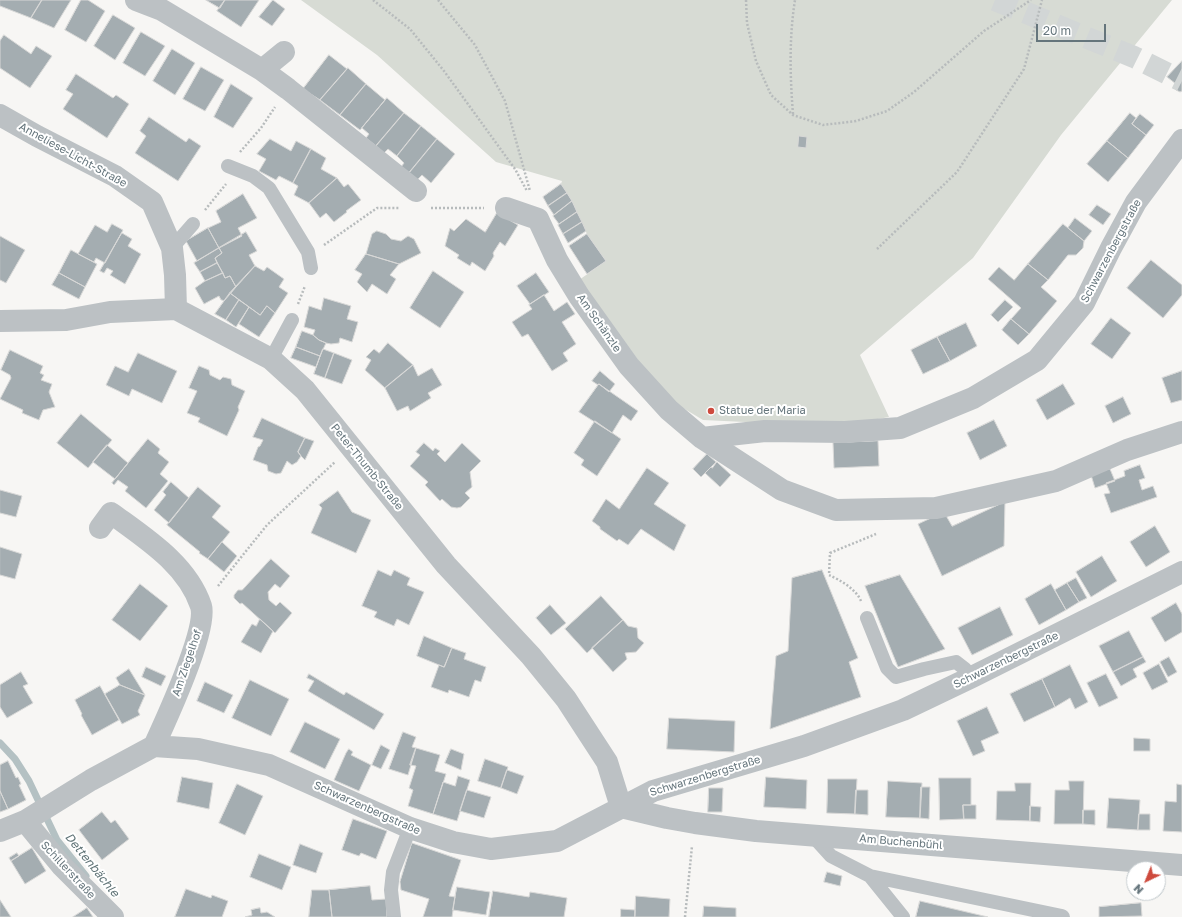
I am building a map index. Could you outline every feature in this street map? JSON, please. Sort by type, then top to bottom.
[{"type":"street","points":[[136,0],[162,10],[262,70],[288,89],[420,200]]},
{"type":"street","points":[[262,70],[284,52]]},
{"type":"street","name":"Anneliese-Licht-Straße","points":[[0,115],[37,136],[115,176],[152,202],[172,248],[175,275],[176,309]]},
{"type":"street","name":"Schwarzenbergstraße","points":[[702,438],[765,431],[845,432],[900,428],[973,398],[1037,360],[1084,303],[1136,202],[1182,140]]},
{"type":"street","points":[[506,208],[536,211]]},
{"type":"street","name":"Am Schänzle","points":[[536,211],[557,260],[579,296],[629,366],[669,410],[702,438]]},
{"type":"street","points":[[0,321],[66,320],[110,312],[176,309]]},
{"type":"street","name":"Peter-Thumb-Straße","points":[[176,309],[271,359],[304,390],[446,565],[531,656],[566,699],[607,762],[621,807]]},
{"type":"street","points":[[702,438],[782,490],[836,510],[936,508],[1056,481],[1127,450],[1182,432]]},
{"type":"street","name":"Am Ziegelhof","points":[[100,528],[111,514],[141,536],[172,561],[191,586],[201,607],[200,631],[186,670],[154,746]]},
{"type":"street","name":"Schwarzenbergstraße","points":[[154,746],[198,749],[269,765],[410,828],[453,842],[491,849],[557,841],[653,791],[804,746],[903,710],[1182,572]]},
{"type":"street","points":[[0,831],[36,814],[91,780],[154,746]]},
{"type":"street","name":"Am Buchenbühl","points":[[621,807],[695,823],[756,831],[1182,865]]},
{"type":"street","name":"Schillerstraße","points":[[36,814],[62,866],[113,917]]},
{"type":"lane","points":[[228,166],[253,176],[269,188],[308,252],[311,268]]},
{"type":"lane","points":[[172,248],[193,224]]},
{"type":"lane","points":[[271,359],[292,320]]},
{"type":"lane","points":[[867,618],[887,668],[896,677],[956,662],[972,677]]},
{"type":"lane","points":[[394,917],[391,890],[392,872],[410,828]]},
{"type":"lane","points":[[812,835],[831,856],[870,876],[1064,917]]},
{"type":"lane","points":[[870,876],[903,917]]},
{"type":"path","points":[[372,0],[410,29],[444,71],[515,168],[536,211]]},
{"type":"path","points":[[438,0],[475,45],[505,101],[536,211]]},
{"type":"path","points":[[746,0],[747,24],[756,61],[771,96],[793,115],[823,125],[856,121],[887,111],[914,92],[984,31],[1031,0]]},
{"type":"path","points":[[793,115],[790,69],[792,18],[795,0]]},
{"type":"path","points":[[877,249],[957,172],[1024,69],[1042,0]]},
{"type":"path","points":[[193,224],[228,181],[220,174],[260,128],[288,89]]},
{"type":"path","points":[[420,200],[506,208]]},
{"type":"path","points":[[308,252],[321,248],[377,208],[400,208]]},
{"type":"path","points":[[292,320],[311,268]]},
{"type":"path","points":[[201,607],[267,525],[350,447]]},
{"type":"path","points":[[859,596],[840,580],[828,575],[830,553],[890,528],[889,509]]},
{"type":"path","points":[[685,917],[695,823]]},
{"type":"shaded area","points":[[301,0],[1172,0],[1061,135],[973,258],[860,355],[889,417],[845,425],[703,420],[683,408],[657,386],[579,280],[606,261],[587,234],[572,201],[561,184],[562,181],[496,162],[377,55]]},
{"type":"building","points":[[0,0],[42,0],[31,18],[0,6]]},
{"type":"building","points":[[42,0],[71,0],[54,28],[31,18]]},
{"type":"building","points":[[81,0],[88,0],[105,11],[86,42],[65,30]]},
{"type":"building","points":[[206,0],[225,0],[220,8]]},
{"type":"building","points":[[225,0],[259,0],[241,27],[217,11]]},
{"type":"building","points":[[273,0],[285,9],[272,26],[259,17]]},
{"type":"building","points":[[113,15],[135,28],[115,60],[94,46]]},
{"type":"building","points":[[141,32],[165,46],[145,76],[123,63]]},
{"type":"building","points":[[4,35],[31,54],[36,46],[52,56],[30,88],[0,68],[0,41]]},
{"type":"building","points":[[172,49],[195,63],[175,95],[153,81]]},
{"type":"building","points":[[329,55],[347,69],[320,100],[303,89]]},
{"type":"building","points":[[1182,61],[1182,91],[1180,92],[1174,87],[1176,84],[1167,77]]},
{"type":"building","points":[[201,67],[224,80],[205,111],[183,99]]},
{"type":"building","points":[[348,68],[366,84],[340,115],[320,100]]},
{"type":"building","points":[[76,74],[113,98],[116,95],[129,104],[107,138],[63,109],[73,94],[66,90]]},
{"type":"building","points":[[231,84],[253,98],[233,128],[214,117]]},
{"type":"building","points":[[366,84],[385,100],[360,130],[340,115]]},
{"type":"building","points":[[387,98],[404,113],[376,146],[366,138],[369,134],[362,128]]},
{"type":"building","points":[[404,113],[421,126],[397,156],[388,149],[384,153],[376,146]]},
{"type":"building","points":[[1130,113],[1136,118],[1132,124],[1146,135],[1128,158],[1107,141]]},
{"type":"building","points":[[1140,114],[1154,125],[1146,135],[1132,124]]},
{"type":"building","points":[[149,117],[186,142],[189,138],[201,146],[178,181],[135,153],[146,136],[140,131]]},
{"type":"building","points":[[421,126],[437,139],[409,173],[401,167],[404,163],[397,156]]},
{"type":"building","points":[[799,136],[807,137],[806,148],[798,147]]},
{"type":"building","points":[[270,139],[291,151],[296,141],[311,149],[293,183],[279,176],[276,180],[259,171],[266,159],[257,154]]},
{"type":"building","points":[[437,139],[455,154],[431,183],[422,175],[417,180],[409,173]]},
{"type":"building","points":[[1107,141],[1128,158],[1108,182],[1087,164]]},
{"type":"building","points":[[311,149],[326,158],[321,169],[337,178],[309,203],[294,195],[298,186],[293,183]]},
{"type":"building","points":[[337,178],[344,187],[348,184],[361,200],[334,222],[326,213],[320,218],[309,203]]},
{"type":"building","points":[[561,184],[567,193],[548,206],[543,197]]},
{"type":"building","points":[[567,193],[572,201],[554,215],[548,206]]},
{"type":"building","points":[[243,194],[257,218],[238,228],[242,236],[219,248],[208,228],[221,222],[216,211]]},
{"type":"building","points":[[572,201],[577,212],[559,224],[553,216]]},
{"type":"building","points":[[1097,205],[1111,214],[1103,225],[1089,215]]},
{"type":"building","points":[[577,212],[582,222],[563,234],[558,225]]},
{"type":"building","points":[[497,213],[518,225],[505,246],[500,242],[485,271],[472,262],[470,266],[457,258],[459,255],[445,246],[450,228],[454,231],[466,219],[485,232]]},
{"type":"building","points":[[1075,218],[1092,231],[1084,241],[1068,228]]},
{"type":"building","points":[[582,222],[586,231],[568,243],[563,234]]},
{"type":"building","points":[[112,224],[123,230],[105,263],[96,258],[94,262],[78,254],[95,225],[107,232]]},
{"type":"building","points":[[1063,224],[1084,241],[1083,248],[1076,255],[1068,255],[1048,280],[1028,264]]},
{"type":"building","points":[[208,228],[219,248],[197,261],[186,241]]},
{"type":"building","points":[[377,231],[386,234],[391,239],[401,241],[408,236],[414,239],[421,253],[399,264],[366,254],[372,234]]},
{"type":"building","points":[[246,232],[257,251],[249,255],[255,266],[236,287],[230,276],[225,278],[215,258],[222,253],[219,248]]},
{"type":"building","points":[[122,233],[132,239],[128,246],[141,254],[125,284],[110,275],[113,271],[107,268],[104,273],[100,271]]},
{"type":"building","points":[[587,234],[606,261],[587,274],[569,246]]},
{"type":"building","points":[[0,236],[25,250],[6,283],[0,280]]},
{"type":"building","points":[[219,248],[222,253],[215,258],[217,263],[200,272],[194,263]]},
{"type":"building","points":[[71,250],[97,264],[85,287],[59,273]]},
{"type":"building","points":[[366,254],[399,264],[390,275],[396,279],[387,294],[372,284],[367,292],[357,282],[362,274],[355,270]]},
{"type":"building","points":[[1151,260],[1182,285],[1182,295],[1163,318],[1127,288]]},
{"type":"building","points":[[217,263],[223,273],[205,281],[200,272]]},
{"type":"building","points":[[1028,264],[1048,280],[1041,287],[1057,301],[1029,334],[1011,319],[1021,308],[988,279],[999,267],[1014,280]]},
{"type":"building","points":[[255,266],[264,271],[267,267],[284,279],[279,287],[288,293],[275,313],[267,306],[260,315],[230,293]]},
{"type":"building","points":[[433,271],[464,292],[440,328],[410,308]]},
{"type":"building","points":[[59,273],[85,287],[79,299],[52,285]]},
{"type":"building","points":[[223,273],[225,278],[230,276],[236,287],[224,301],[221,300],[219,296],[204,304],[195,288],[205,281]]},
{"type":"building","points":[[536,273],[549,292],[530,304],[517,286]]},
{"type":"building","points":[[230,293],[239,300],[226,320],[215,314]]},
{"type":"building","points":[[544,295],[554,311],[567,302],[575,314],[562,322],[576,344],[563,353],[568,361],[552,371],[528,334],[522,337],[512,322],[532,309],[529,305]]},
{"type":"building","points":[[324,298],[351,306],[347,319],[358,322],[352,342],[340,338],[339,343],[326,343],[313,335],[315,330],[304,327],[309,306],[321,310]]},
{"type":"building","points":[[239,300],[249,307],[236,327],[226,320]]},
{"type":"building","points":[[1005,300],[1013,307],[998,322],[991,315]]},
{"type":"building","points":[[267,306],[275,313],[259,337],[239,324],[249,307],[260,315]]},
{"type":"building","points":[[1111,318],[1131,333],[1112,359],[1091,344]]},
{"type":"building","points":[[1011,319],[1029,334],[1018,345],[1002,330]]},
{"type":"building","points":[[966,323],[977,346],[950,361],[937,337]]},
{"type":"building","points":[[302,331],[313,335],[326,343],[320,356],[296,347]]},
{"type":"building","points":[[937,337],[950,361],[923,374],[911,350]]},
{"type":"building","points":[[388,343],[413,365],[385,388],[365,370],[371,360],[366,357],[374,349],[379,353]]},
{"type":"building","points":[[296,347],[320,356],[316,367],[291,358]]},
{"type":"building","points":[[323,349],[334,353],[325,378],[314,374]]},
{"type":"building","points":[[10,350],[43,366],[40,373],[44,375],[41,380],[52,384],[49,392],[55,407],[43,410],[39,420],[22,413],[23,410],[0,399],[11,378],[10,375],[1,370]]},
{"type":"building","points":[[138,353],[177,371],[162,403],[132,389],[129,396],[106,385],[115,366],[128,372]]},
{"type":"building","points":[[334,353],[352,360],[342,384],[325,378]]},
{"type":"building","points":[[413,365],[418,376],[432,368],[442,385],[428,393],[431,398],[410,411],[408,406],[397,411],[385,388]]},
{"type":"building","points":[[199,366],[209,370],[210,375],[220,380],[223,377],[231,379],[232,385],[245,391],[238,407],[239,410],[227,436],[198,422],[200,418],[187,413],[197,391],[189,388]]},
{"type":"building","points":[[600,371],[615,384],[609,392],[599,384],[598,385],[592,381]]},
{"type":"building","points":[[1182,371],[1182,400],[1171,403],[1162,378]]},
{"type":"building","points":[[599,384],[638,411],[631,421],[623,415],[612,433],[579,412]]},
{"type":"building","points":[[1063,384],[1075,404],[1047,420],[1036,400]]},
{"type":"building","points":[[1123,397],[1131,414],[1113,423],[1105,406]]},
{"type":"building","points":[[81,414],[112,440],[88,468],[57,443]]},
{"type":"building","points":[[262,418],[305,438],[298,452],[301,456],[297,462],[292,465],[287,461],[281,473],[276,474],[268,471],[267,465],[253,460],[258,447],[263,440],[253,437]]},
{"type":"building","points":[[994,420],[1007,446],[980,460],[967,433]]},
{"type":"building","points":[[595,421],[621,439],[597,476],[581,465],[584,460],[574,453]]},
{"type":"building","points":[[305,438],[314,441],[305,460],[298,452]]},
{"type":"building","points":[[148,439],[160,449],[158,453],[169,462],[160,474],[168,481],[146,508],[125,491],[128,487],[118,480],[114,485],[112,483]]},
{"type":"building","points":[[878,441],[879,466],[834,468],[833,443]]},
{"type":"building","points":[[424,443],[433,451],[435,448],[440,451],[437,454],[445,462],[462,443],[481,461],[470,472],[472,487],[465,493],[470,498],[461,507],[451,507],[442,499],[440,501],[425,485],[428,482],[410,466],[420,455],[416,452]]},
{"type":"building","points":[[107,445],[128,463],[115,479],[93,462]]},
{"type":"building","points":[[707,454],[716,462],[701,477],[693,469]]},
{"type":"building","points":[[717,462],[731,475],[720,487],[705,473]]},
{"type":"building","points":[[1140,465],[1145,478],[1139,480],[1142,490],[1153,486],[1157,497],[1111,513],[1104,494],[1110,493],[1106,483],[1125,476],[1124,471]]},
{"type":"building","points":[[647,468],[669,483],[654,504],[686,525],[674,551],[641,529],[628,545],[619,539],[617,541],[600,529],[600,527],[592,521],[606,499],[619,509]]},
{"type":"building","points":[[1110,469],[1115,481],[1095,488],[1091,475]]},
{"type":"building","points":[[171,482],[189,498],[169,523],[154,510],[166,495],[163,492]]},
{"type":"building","points":[[198,487],[221,506],[212,517],[230,532],[208,559],[167,525]]},
{"type":"building","points":[[0,490],[22,496],[16,517],[0,513]]},
{"type":"building","points":[[338,491],[352,512],[371,520],[356,553],[311,533],[322,508],[319,505]]},
{"type":"building","points":[[1005,502],[1004,546],[942,576],[918,524],[944,512],[952,526]]},
{"type":"building","points":[[1155,526],[1170,552],[1146,567],[1130,542]]},
{"type":"building","points":[[222,542],[237,556],[224,572],[208,559]]},
{"type":"building","points":[[0,547],[22,554],[15,579],[0,575]]},
{"type":"building","points":[[1102,556],[1117,581],[1091,597],[1076,572]]},
{"type":"building","points":[[271,559],[290,576],[280,588],[275,584],[268,592],[269,600],[276,606],[280,602],[292,613],[275,633],[242,603],[240,604],[234,598],[234,595],[238,590],[242,590]]},
{"type":"building","points":[[378,570],[391,576],[394,570],[410,578],[407,585],[424,592],[409,625],[397,619],[394,626],[374,617],[377,612],[362,606]]},
{"type":"building","points":[[822,570],[858,658],[849,662],[861,697],[770,729],[776,656],[788,651],[792,578]]},
{"type":"building","points":[[900,575],[945,649],[898,667],[865,586]]},
{"type":"building","points":[[1076,578],[1087,598],[1079,602],[1067,583]]},
{"type":"building","points":[[1067,583],[1079,602],[1066,610],[1055,590]]},
{"type":"building","points":[[140,584],[168,606],[140,641],[112,620]]},
{"type":"building","points":[[1051,584],[1066,610],[1039,625],[1025,599]]},
{"type":"building","points":[[601,596],[623,620],[587,653],[565,629]]},
{"type":"building","points":[[1176,603],[1182,614],[1182,632],[1165,642],[1151,618]]},
{"type":"building","points":[[550,605],[566,623],[551,635],[536,618]]},
{"type":"building","points":[[1000,607],[1013,635],[972,655],[958,628]]},
{"type":"building","points":[[260,619],[273,631],[261,653],[241,642],[252,624],[256,626]]},
{"type":"building","points":[[623,620],[628,626],[637,628],[638,638],[644,643],[636,652],[625,653],[627,659],[613,672],[592,648]]},
{"type":"building","points":[[1129,631],[1143,657],[1113,672],[1099,646]]},
{"type":"building","points":[[424,636],[452,648],[444,667],[417,656]]},
{"type":"building","points":[[452,648],[466,653],[464,659],[486,667],[481,682],[475,680],[469,697],[449,690],[448,693],[431,687],[439,665],[444,667]]},
{"type":"building","points":[[1143,657],[1146,662],[1133,669],[1137,677],[1121,686],[1113,672]]},
{"type":"building","points":[[1169,657],[1177,672],[1168,677],[1160,662]]},
{"type":"building","points":[[1159,664],[1168,682],[1152,690],[1143,673]]},
{"type":"building","points":[[1070,665],[1088,702],[1075,709],[1070,698],[1055,707],[1042,679]]},
{"type":"building","points":[[146,667],[166,676],[161,686],[142,677]]},
{"type":"building","points":[[129,669],[145,695],[120,685],[116,678]]},
{"type":"building","points":[[21,672],[28,684],[23,686],[33,703],[7,718],[0,707],[0,685]]},
{"type":"building","points":[[309,674],[344,695],[346,692],[384,714],[374,730],[308,691],[314,681],[307,678]]},
{"type":"building","points":[[1106,674],[1118,698],[1099,707],[1087,683]]},
{"type":"building","points":[[1042,679],[1055,707],[1024,722],[1010,694]]},
{"type":"building","points":[[250,680],[289,699],[271,736],[232,718]]},
{"type":"building","points":[[205,682],[233,695],[224,713],[197,701]]},
{"type":"building","points":[[120,685],[145,695],[138,711],[140,715],[122,724],[105,694]]},
{"type":"building","points":[[100,686],[119,720],[92,735],[75,700]]},
{"type":"building","points":[[987,707],[999,733],[981,741],[985,751],[973,756],[957,721]]},
{"type":"building","points":[[669,718],[735,721],[734,752],[667,749]]},
{"type":"building","points":[[305,722],[340,739],[325,769],[290,752]]},
{"type":"building","points":[[403,732],[416,737],[412,747],[416,748],[408,775],[389,769]]},
{"type":"building","points":[[1134,738],[1150,739],[1150,751],[1134,751]]},
{"type":"building","points":[[381,745],[390,750],[381,769],[372,765]]},
{"type":"building","points":[[416,748],[440,755],[435,771],[446,774],[433,814],[408,806],[413,790],[409,788],[416,766],[410,765]]},
{"type":"building","points":[[349,749],[353,752],[351,755],[371,765],[359,791],[334,780]]},
{"type":"building","points":[[451,749],[464,754],[461,770],[445,763]]},
{"type":"building","points":[[485,759],[508,767],[501,788],[478,781]]},
{"type":"building","points":[[8,761],[16,778],[18,777],[21,784],[19,785],[26,800],[8,809],[0,791],[0,765]]},
{"type":"building","points":[[507,770],[524,776],[517,794],[501,788]]},
{"type":"building","points":[[458,776],[470,780],[457,821],[433,814],[443,782],[455,786]]},
{"type":"building","points":[[182,777],[213,783],[209,809],[177,802]]},
{"type":"building","points":[[766,777],[807,780],[806,809],[764,807]]},
{"type":"building","points":[[939,778],[971,778],[971,805],[963,805],[964,819],[940,820]]},
{"type":"building","points":[[828,779],[857,779],[855,814],[827,813]]},
{"type":"building","points":[[888,781],[922,783],[920,818],[886,817]]},
{"type":"building","points":[[1069,781],[1084,781],[1083,824],[1054,824],[1055,790],[1069,790]]},
{"type":"building","points":[[1015,783],[1031,783],[1030,821],[996,820],[997,791],[1015,791]]},
{"type":"building","points":[[237,784],[263,796],[245,835],[219,823]]},
{"type":"building","points":[[1177,784],[1182,785],[1182,832],[1163,831],[1165,801],[1176,802]]},
{"type":"building","points":[[921,787],[930,787],[929,819],[920,818]]},
{"type":"building","points":[[709,788],[723,788],[722,812],[708,812]]},
{"type":"building","points":[[467,790],[491,797],[484,818],[460,811]]},
{"type":"building","points":[[856,790],[868,790],[868,815],[855,814]]},
{"type":"building","points":[[0,791],[8,809],[0,812]]},
{"type":"building","points":[[1109,798],[1140,800],[1138,830],[1107,828]]},
{"type":"building","points":[[963,805],[976,805],[976,819],[964,819]]},
{"type":"building","points":[[1030,806],[1041,807],[1040,822],[1030,821]]},
{"type":"building","points":[[1083,810],[1095,810],[1095,825],[1083,824]]},
{"type":"building","points":[[102,812],[111,823],[115,820],[129,839],[102,860],[79,830]]},
{"type":"building","points":[[1139,814],[1150,814],[1150,830],[1138,830]]},
{"type":"building","points":[[353,819],[387,831],[376,859],[361,853],[359,856],[342,850]]},
{"type":"building","points":[[412,843],[461,860],[449,896],[455,897],[452,917],[423,917],[429,899],[401,890],[400,882]]},
{"type":"building","points":[[300,844],[323,853],[316,873],[293,865]]},
{"type":"building","points":[[32,848],[46,871],[25,884],[11,861]]},
{"type":"building","points":[[17,853],[19,856],[11,861],[9,858]]},
{"type":"building","points":[[259,854],[291,867],[282,890],[250,877]]},
{"type":"building","points":[[827,872],[842,876],[840,886],[824,882]]},
{"type":"building","points":[[370,886],[372,900],[386,899],[387,917],[332,917],[329,890]]},
{"type":"building","points":[[457,887],[490,892],[486,915],[453,910]]},
{"type":"building","points":[[186,889],[211,898],[212,895],[228,901],[222,917],[175,917]]},
{"type":"building","points":[[312,890],[329,890],[332,917],[309,917]]},
{"type":"building","points":[[493,891],[529,897],[530,892],[567,898],[564,917],[489,917]]},
{"type":"building","points":[[636,896],[670,899],[669,917],[635,917]]},
{"type":"building","points":[[0,900],[11,917],[0,917]]},
{"type":"building","points":[[920,901],[988,917],[916,917]]},
{"type":"building","points":[[1141,903],[1142,916],[1099,917],[1099,907]]},
{"type":"building","points":[[704,906],[736,908],[736,917],[703,917]]},
{"type":"building","points":[[87,908],[93,917],[73,917]]},
{"type":"building","points":[[260,908],[261,913],[267,912],[275,917],[245,917],[252,915],[251,910]]},
{"type":"building","points":[[621,909],[635,910],[635,917],[621,917]]},
{"type":"waterway","name":"Dettenbächle","points":[[0,743],[15,759],[29,781],[57,840],[86,876]]},
{"type":"tunnel","points":[[995,0],[1134,57],[1182,81]]},
{"type":"place","name":"Statue der Maria","points":[[711,411]]}]
